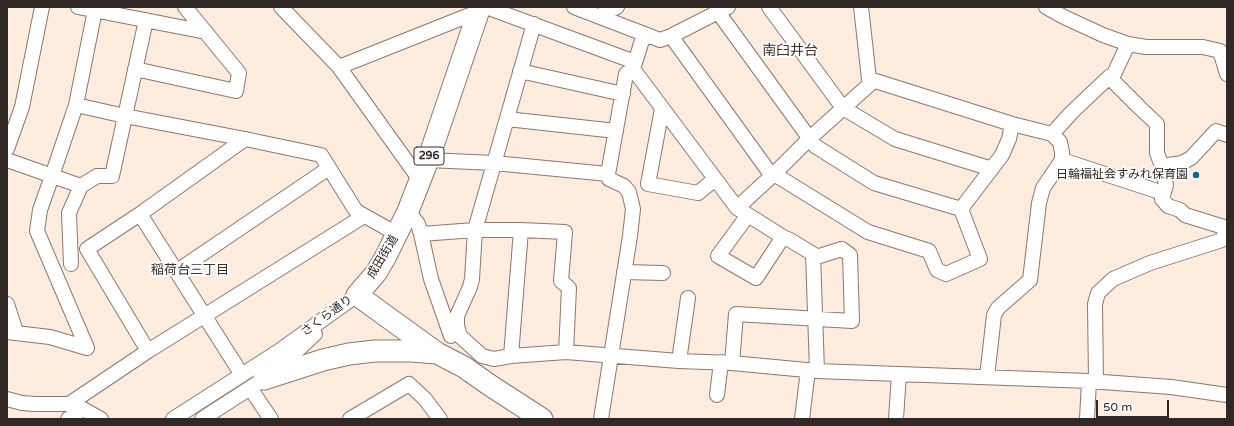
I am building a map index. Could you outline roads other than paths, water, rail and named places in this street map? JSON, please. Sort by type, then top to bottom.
[{"type":"highway","name":"成田街道","points":[[356,295],[376,273],[408,211],[428,160],[482,9]]},
{"type":"highway","points":[[356,295],[435,351],[464,367],[542,419]]},
{"type":"highway","points":[[257,383],[323,360],[349,354],[375,351],[435,351]]},
{"type":"street","points":[[7,149],[22,107],[42,7]]},
{"type":"street","points":[[78,7],[206,32]]},
{"type":"street","points":[[136,69],[236,91],[239,73],[185,7]]},
{"type":"street","points":[[281,7],[339,67],[420,180]]},
{"type":"street","points":[[574,7],[660,40],[671,36],[721,9],[815,146],[874,182],[961,209]]},
{"type":"street","points":[[599,16],[617,7]]},
{"type":"street","points":[[768,7],[843,108],[895,139],[992,169]]},
{"type":"street","points":[[783,237],[756,278],[718,256],[742,211],[773,175],[809,139],[870,84],[861,7]]},
{"type":"street","points":[[1046,7],[1103,35],[1128,44],[1146,47],[1203,47],[1220,51],[1227,74]]},
{"type":"street","points":[[339,67],[482,9],[534,24],[634,66],[662,109],[715,180],[742,211],[813,254],[814,319],[812,371],[802,419]]},
{"type":"street","points":[[7,304],[12,332],[50,337],[87,348],[37,231],[40,210],[76,105],[95,10]]},
{"type":"street","points":[[71,264],[68,213],[81,186],[97,176],[112,176],[146,20]]},
{"type":"street","points":[[435,351],[456,336],[457,316],[472,279],[475,230],[534,24]]},
{"type":"street","points":[[601,419],[612,355],[633,209],[630,192],[624,186],[609,179],[608,174],[626,74],[634,66],[644,34]]},
{"type":"street","points":[[671,36],[773,175],[868,232],[929,251],[937,270],[946,274],[980,258],[961,209]]},
{"type":"street","points":[[1052,134],[1072,112],[1114,74],[1128,44]]},
{"type":"street","points":[[520,71],[623,94]]},
{"type":"street","points":[[1087,419],[1093,381],[1095,304],[1098,293],[1113,279],[1150,263],[1222,240],[1227,227],[1185,215],[1180,210],[1168,206],[1162,199],[1166,185],[1162,166],[1157,153],[1157,124],[1109,77]]},
{"type":"street","points":[[869,79],[1012,124],[1052,134],[1060,142],[1062,160],[1043,188],[1039,204],[1030,280],[998,308],[994,315],[987,377]]},
{"type":"street","points":[[76,105],[321,155],[356,211],[397,234]]},
{"type":"street","points":[[662,109],[648,184],[698,194],[715,180]]},
{"type":"street","points":[[507,119],[616,131]]},
{"type":"street","points":[[961,209],[1002,156],[1010,139],[1012,124]]},
{"type":"street","points":[[1162,166],[1182,163],[1191,158],[1216,131],[1227,135]]},
{"type":"street","points":[[148,351],[87,249],[140,214],[245,139]]},
{"type":"street","points":[[7,160],[81,186]]},
{"type":"street","points":[[428,160],[494,163],[608,174]]},
{"type":"street","points":[[1062,160],[1163,194]]},
{"type":"street","points":[[177,271],[329,168]]},
{"type":"street","points":[[408,211],[418,224],[431,279],[456,336],[482,356],[494,359],[511,356],[566,352],[679,361],[727,363],[812,371],[1093,381],[1171,387],[1227,395]]},
{"type":"street","points":[[140,214],[242,375]]},
{"type":"street","points":[[69,404],[148,351],[364,216]]},
{"type":"street","points":[[421,234],[475,230],[565,232],[561,281],[569,288],[566,352]]},
{"type":"street","points":[[511,356],[521,230]]},
{"type":"street","points":[[717,395],[727,363],[736,314],[852,321],[850,255],[842,249],[813,258]]},
{"type":"street","points":[[624,272],[663,273]]},
{"type":"street","name":"さくら通り","points":[[173,419],[279,351],[356,295]]},
{"type":"street","name":"さくら通り","points":[[202,419],[257,383],[285,362],[356,295]]},
{"type":"street","points":[[679,361],[688,298]]},
{"type":"street","points":[[896,419],[898,374]]},
{"type":"street","points":[[257,383],[271,419]]},
{"type":"street","points":[[350,419],[409,384],[425,399],[440,419]]},
{"type":"street","points":[[7,399],[22,403],[69,404],[83,409],[101,419]]},
{"type":"street","points":[[68,419],[83,409]]},
{"type":"place","name":"日輪福祉会すみれ保育園","points":[[1196,175]]},
{"type":"district","name":"南臼井台","points":[[790,51]]},
{"type":"district","name":"稲荷台三丁目","points":[[190,271]]}]
